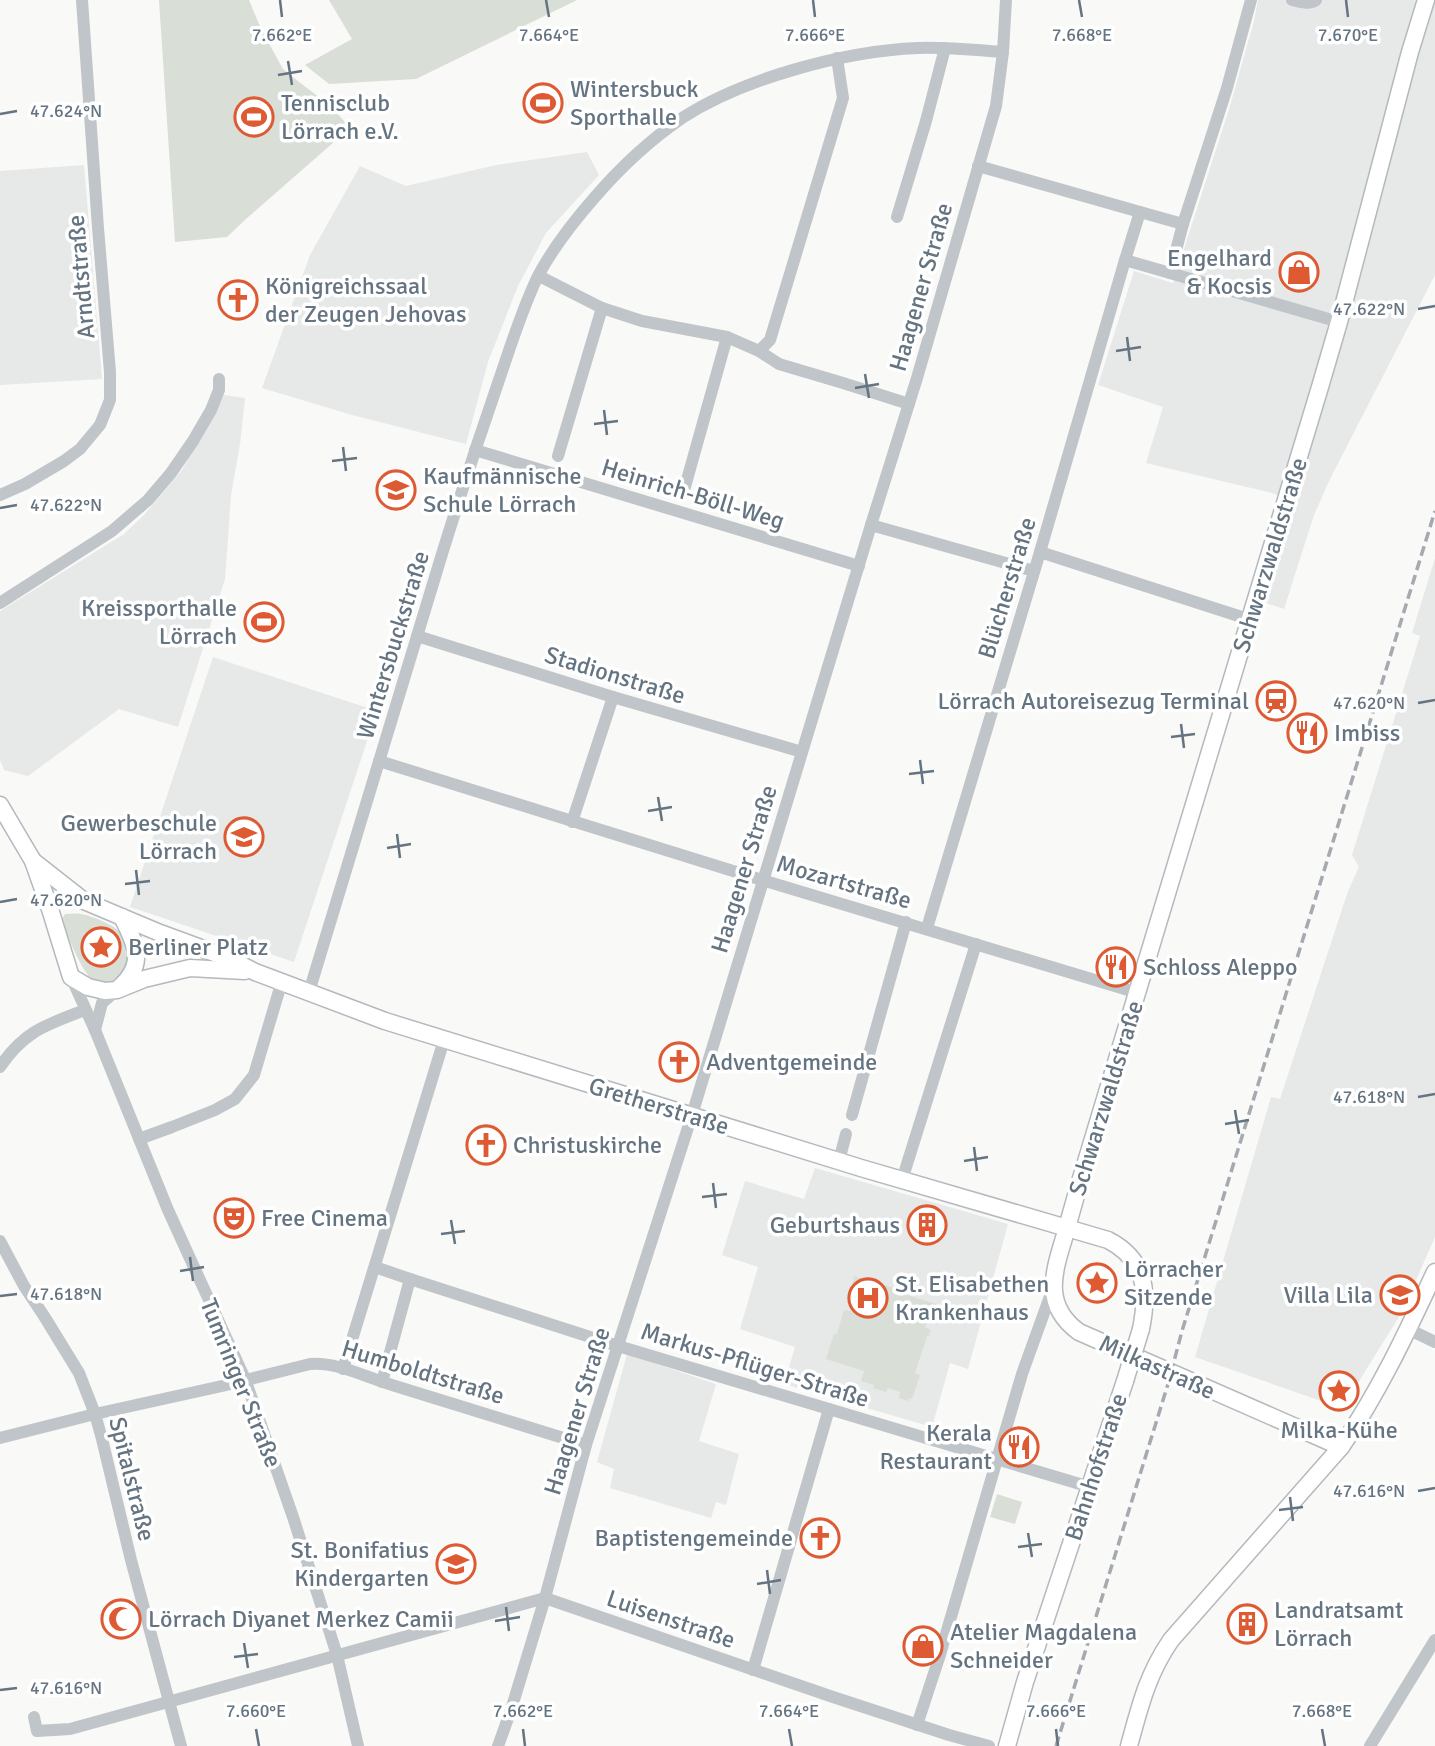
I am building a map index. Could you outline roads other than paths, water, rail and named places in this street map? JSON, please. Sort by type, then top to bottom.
[{"type":"main road","name":"Schwarzwaldstraße","points":[[1067,1228],[1339,322],[1410,51],[1426,0]]},
{"type":"main road","name":"Tumringer Straße","points":[[0,805],[33,861],[71,977]]},
{"type":"main road","name":"Tumringer Straße","points":[[33,861],[84,901]]},
{"type":"main road","name":"Gretherstraße","points":[[84,901],[228,958],[255,972],[371,1016],[839,1161],[1067,1228]]},
{"type":"main road","points":[[50,909],[84,901]]},
{"type":"main road","points":[[71,977],[105,991],[117,990],[127,981],[134,972],[136,952],[134,941],[122,917]]},
{"type":"main road","name":"Gretherstraße","points":[[117,990],[144,979],[190,968],[255,972]]},
{"type":"main road","points":[[1053,1288],[1056,1263],[1067,1228]]},
{"type":"main road","name":"Bahnhofstraße","points":[[1007,1746],[1025,1682],[1125,1381],[1141,1329],[1144,1309],[1143,1286],[1137,1265],[1130,1255],[1108,1240],[1067,1228]]},
{"type":"main road","points":[[1129,1746],[1157,1660],[1171,1640],[1341,1447],[1364,1413],[1435,1272]]},
{"type":"main road","name":"Milkastraße","points":[[1053,1288],[1062,1316],[1079,1332],[1341,1447]]},
{"type":"street","name":"Arndtstraße","points":[[0,495],[25,484],[80,449],[100,425],[110,400],[82,0]]},
{"type":"street","name":"Haagener Straße","points":[[498,1746],[545,1598],[586,1445],[692,1115],[909,404],[996,106],[1006,0]]},
{"type":"street","points":[[1170,273],[1251,0]]},
{"type":"street","points":[[1292,0],[1304,3],[1316,0]]},
{"type":"street","name":"Wintersbuckstraße","points":[[310,992],[475,450],[518,325],[539,276],[564,233],[614,176],[662,133],[685,116],[734,92],[784,73],[837,58],[891,50],[945,48],[1003,52]]},
{"type":"street","points":[[897,217],[945,48]]},
{"type":"street","points":[[760,351],[770,340],[843,98],[837,58]]},
{"type":"street","points":[[978,166],[1183,224]]},
{"type":"street","name":"Blücherstraße","points":[[928,928],[1140,212]]},
{"type":"street","points":[[1125,260],[1339,322]]},
{"type":"street","points":[[539,276],[602,309],[642,321],[727,337],[760,351],[779,364],[909,404]]},
{"type":"street","points":[[558,456],[602,309]]},
{"type":"street","points":[[683,494],[727,337]]},
{"type":"street","points":[[0,603],[112,531],[158,489],[176,467],[211,410],[219,390],[219,379]]},
{"type":"street","name":"Heinrich-Böll-Weg","points":[[475,450],[859,566]]},
{"type":"street","points":[[871,526],[1034,571]]},
{"type":"street","points":[[1040,552],[1251,620]]},
{"type":"street","name":"Stadionstraße","points":[[417,636],[802,752]]},
{"type":"street","points":[[572,822],[613,697]]},
{"type":"street","name":"Mozartstraße","points":[[379,761],[1138,993]]},
{"type":"street","points":[[852,1115],[906,922]]},
{"type":"street","points":[[902,1180],[976,944]]},
{"type":"street","name":"Tumringer Straße","points":[[71,977],[168,1210],[245,1379],[337,1655],[358,1746]]},
{"type":"street","points":[[139,1139],[235,1099],[254,1074],[282,981]]},
{"type":"street","points":[[95,1030],[102,1003],[117,990]]},
{"type":"street","points":[[0,1067],[20,1042],[36,1030],[85,1010]]},
{"type":"street","points":[[343,1369],[444,1040]]},
{"type":"street","points":[[839,1161],[846,1134]]},
{"type":"street","name":"Spitalstraße","points":[[0,1241],[24,1286],[79,1373],[103,1439],[131,1560],[181,1746]]},
{"type":"street","name":"Markus-Pflüger-Straße","points":[[375,1267],[618,1346],[1090,1487]]},
{"type":"street","points":[[382,1382],[410,1279]]},
{"type":"street","points":[[917,1725],[1022,1374],[1053,1288]]},
{"type":"street","points":[[1408,1329],[1435,1342]]},
{"type":"street","name":"Humboldtstraße","points":[[0,1438],[310,1364],[331,1364],[586,1445]]},
{"type":"street","points":[[753,1670],[830,1409]]},
{"type":"street","points":[[34,1717],[37,1731],[70,1729],[545,1598]]},
{"type":"street","name":"Luisenstraße","points":[[545,1598],[917,1725],[989,1746]]},
{"type":"street","points":[[1370,1746],[1435,1640]]},
{"type":"railway","points":[[1056,1746],[1435,511]]},
{"type":"place","name":"Wintersbuck Sporthalle","points":[[543,103]]},
{"type":"place","name":"Tennisclub Lörrach e.V.","points":[[254,117]]},
{"type":"place","name":"Engelhard & Kocsis","points":[[1299,272]]},
{"type":"place","name":"Königreichssaal der Zeugen Jehovas","points":[[238,300]]},
{"type":"place","name":"Kaufmännische Schule Lörrach","points":[[396,490]]},
{"type":"place","name":"Kreissporthalle Lörrach","points":[[264,622]]},
{"type":"place","name":"Lörrach Autoreisezug Terminal","points":[[1276,701]]},
{"type":"place","name":"Imbiss","points":[[1307,733]]},
{"type":"place","name":"Gewerbeschule Lörrach","points":[[244,837]]},
{"type":"place","name":"Berliner Platz","points":[[101,947]]},
{"type":"place","name":"Schloss Aleppo","points":[[1116,967]]},
{"type":"place","name":"Adventgemeinde","points":[[679,1062]]},
{"type":"place","name":"Christuskirche","points":[[486,1145]]},
{"type":"place","name":"Free Cinema","points":[[234,1218]]},
{"type":"place","name":"Geburtshaus","points":[[927,1225]]},
{"type":"place","name":"Lörracher Sitzende","points":[[1097,1283]]},
{"type":"place","name":"Villa Lila","points":[[1400,1295]]},
{"type":"place","name":"St. Elisabethen Krankenhaus","points":[[868,1298]]},
{"type":"place","name":"Milka-Kühe","points":[[1339,1391]]},
{"type":"place","name":"Kerala Restaurant","points":[[1019,1447]]},
{"type":"place","name":"Baptistengemeinde","points":[[820,1538]]},
{"type":"place","name":"St. Bonifatius Kindergarten","points":[[456,1564]]},
{"type":"place","name":"Lörrach Diyanet Merkez Camii","points":[[121,1619]]},
{"type":"place","name":"Landratsamt Lörrach","points":[[1247,1624]]},
{"type":"place","name":"Atelier Magdalena Schneider","points":[[923,1646]]}]
